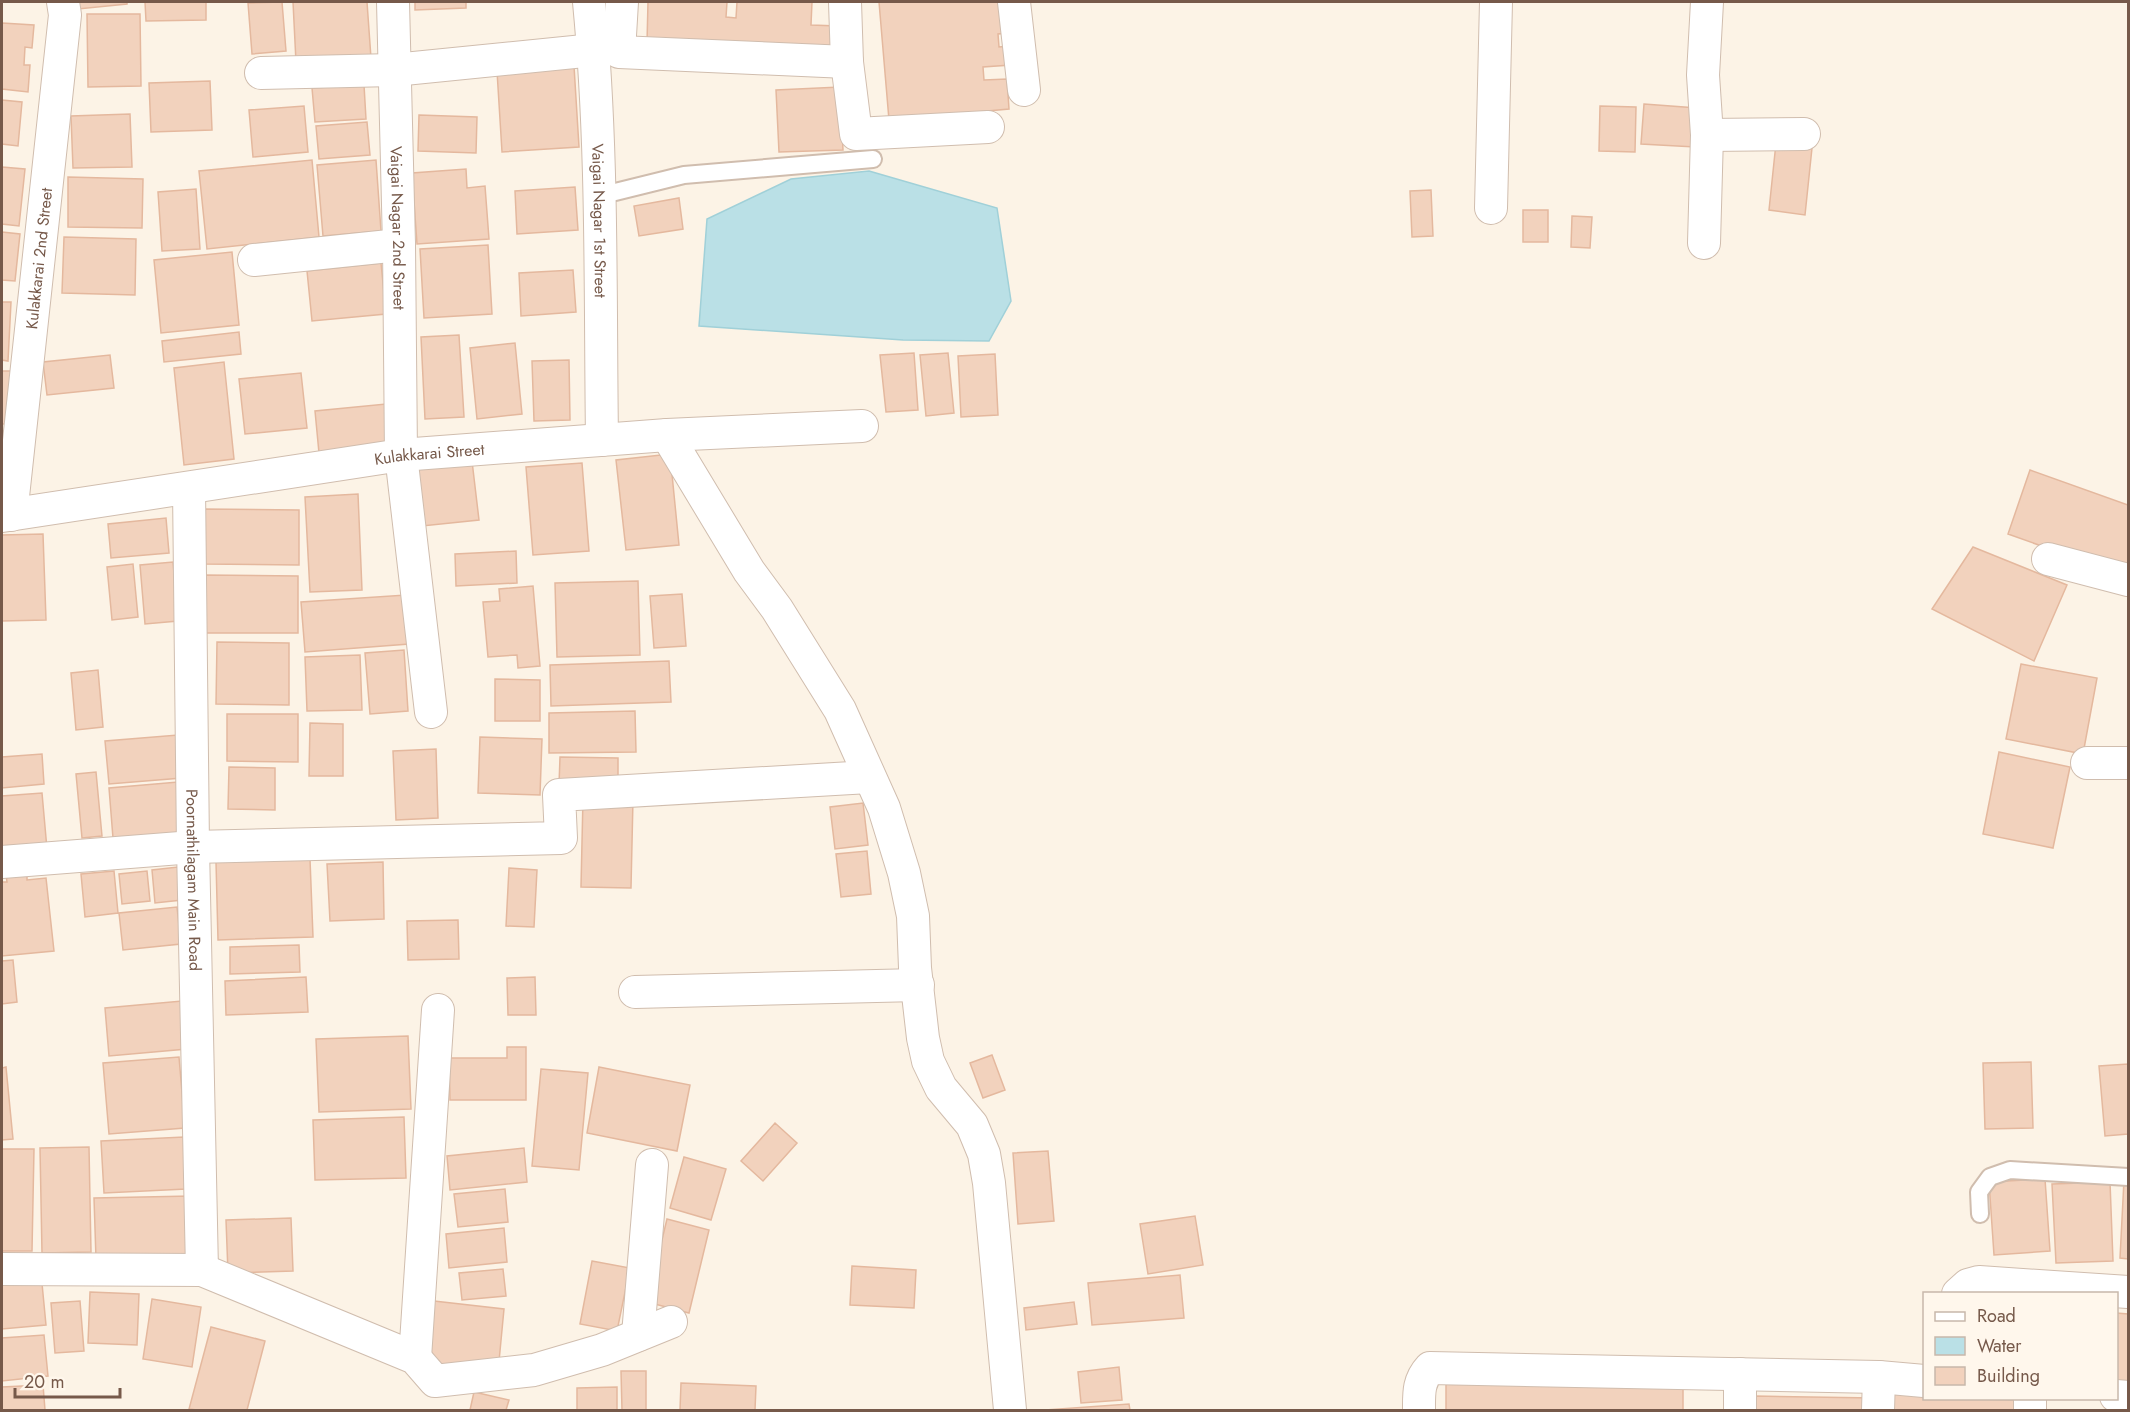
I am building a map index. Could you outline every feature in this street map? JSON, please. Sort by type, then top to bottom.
[{"type":"street","name":"Kulakkarai 2nd Street","points":[[6,515],[65,15],[63,2]]},
{"type":"street","name":"Vaigai Nagar 2nd Street","points":[[393,2],[401,455],[431,712]]},
{"type":"street","name":"Vaigai Nagar 1st Street","points":[[590,2],[599,196],[602,440]]},
{"type":"street","points":[[622,2],[619,52],[847,62]]},
{"type":"street","points":[[845,2],[847,62],[856,134],[988,127]]},
{"type":"street","points":[[1014,2],[1024,90]]},
{"type":"street","points":[[1491,207],[1496,2]]},
{"type":"street","points":[[1704,243],[1707,135],[1703,75],[1707,2]]},
{"type":"street","points":[[261,74],[394,70],[594,50]]},
{"type":"street","points":[[1707,135],[1804,134]]},
{"type":"street","points":[[254,260],[399,245]]},
{"type":"street","name":"Kulakkarai Street","points":[[6,515],[401,455],[667,435],[862,426]]},
{"type":"street","points":[[667,435],[749,571],[777,609],[840,710],[884,808],[904,873],[913,916],[923,1038],[928,1061],[941,1088],[972,1125],[984,1154],[989,1183],[1010,1410]]},
{"type":"street","name":"Poornathilagam Main Road","points":[[189,488],[193,847],[202,1270]]},
{"type":"street","points":[[2048,559],[2128,580]]},
{"type":"street","points":[[2087,763],[2128,763]]},
{"type":"street","points":[[2,862],[193,847],[561,838],[559,795],[869,777]]},
{"type":"street","points":[[635,992],[918,985]]},
{"type":"street","points":[[415,1358],[438,1010]]},
{"type":"street","points":[[638,1335],[652,1165]]},
{"type":"street","points":[[2,1269],[202,1270],[415,1358],[435,1381],[534,1370],[602,1350],[671,1322]]},
{"type":"street","points":[[1959,1292],[1968,1285],[1979,1282],[2128,1292]]},
{"type":"street","points":[[1419,1410],[1419,1388],[1423,1376],[1430,1368],[1879,1377],[1923,1381]]},
{"type":"street","points":[[1740,1374],[1740,1410]]},
{"type":"street","points":[[1878,1410],[1879,1377]]},
{"type":"lane","points":[[599,196],[684,175],[873,159]]},
{"type":"lane","points":[[1980,1214],[1979,1192],[1990,1177],[2010,1170],[2128,1177]]},
{"type":"water","points":[[869,171],[997,208],[1011,301],[989,341],[903,340],[699,326],[707,219],[791,179]]},
{"type":"building","points":[[77,2],[127,2],[127,4],[78,9]]},
{"type":"building","points":[[145,2],[206,2],[206,20],[146,21]]},
{"type":"building","points":[[282,2],[286,51],[252,54],[248,3]]},
{"type":"building","points":[[293,2],[367,2],[371,58],[296,62]]},
{"type":"building","points":[[415,2],[466,2],[466,8],[415,10]]},
{"type":"building","points":[[648,2],[727,2],[726,17],[736,18],[737,2],[812,2],[811,25],[838,26],[837,49],[647,43]]},
{"type":"building","points":[[879,2],[1006,2],[1009,33],[998,34],[999,47],[1010,46],[1011,65],[983,67],[984,80],[1007,79],[1009,109],[889,120]]},
{"type":"building","points":[[87,14],[140,14],[141,86],[88,87]]},
{"type":"building","points":[[2,23],[34,25],[32,48],[25,47],[24,65],[30,65],[28,92],[2,89]]},
{"type":"building","points":[[574,66],[579,147],[502,152],[497,71]]},
{"type":"building","points":[[210,81],[212,130],[151,132],[149,83]]},
{"type":"building","points":[[364,85],[366,119],[315,122],[312,88]]},
{"type":"building","points":[[840,87],[843,150],[779,152],[776,90]]},
{"type":"building","points":[[2,100],[22,102],[18,146],[2,144]]},
{"type":"building","points":[[1644,104],[1697,108],[1695,147],[1641,144]]},
{"type":"building","points":[[304,106],[308,152],[253,157],[249,110]]},
{"type":"building","points":[[1600,106],[1636,107],[1635,152],[1599,151]]},
{"type":"building","points":[[130,114],[132,167],[73,168],[71,116]]},
{"type":"building","points":[[419,115],[477,117],[476,153],[418,151]]},
{"type":"building","points":[[367,122],[370,155],[319,159],[316,126]]},
{"type":"building","points":[[1776,143],[1812,148],[1805,215],[1769,210]]},
{"type":"building","points":[[312,160],[319,237],[207,249],[199,171]]},
{"type":"building","points":[[376,160],[381,231],[323,236],[317,165]]},
{"type":"building","points":[[2,167],[25,169],[19,226],[2,224]]},
{"type":"building","points":[[466,169],[467,188],[485,186],[489,239],[417,244],[412,173]]},
{"type":"building","points":[[68,177],[143,179],[142,228],[68,227]]},
{"type":"building","points":[[575,187],[578,230],[517,234],[515,191]]},
{"type":"building","points":[[196,189],[200,249],[162,251],[158,192]]},
{"type":"building","points":[[1431,190],[1433,236],[1412,237],[1410,191]]},
{"type":"building","points":[[679,198],[683,229],[639,236],[634,206]]},
{"type":"building","points":[[1523,210],[1548,210],[1548,242],[1523,242]]},
{"type":"building","points":[[1572,216],[1592,217],[1590,248],[1571,247]]},
{"type":"building","points":[[2,232],[20,234],[15,281],[2,280]]},
{"type":"building","points":[[64,237],[136,239],[135,295],[62,293]]},
{"type":"building","points":[[488,245],[492,314],[424,318],[420,249]]},
{"type":"building","points":[[232,252],[239,325],[161,333],[154,260]]},
{"type":"building","points":[[381,263],[386,314],[312,321],[307,271]]},
{"type":"building","points":[[573,270],[576,312],[521,316],[519,273]]},
{"type":"building","points":[[2,302],[11,302],[8,361],[2,360]]},
{"type":"building","points":[[239,332],[241,354],[164,362],[162,341]]},
{"type":"building","points":[[459,335],[464,417],[425,419],[421,337]]},
{"type":"building","points":[[515,343],[522,414],[477,419],[470,348]]},
{"type":"building","points":[[914,353],[918,410],[886,412],[880,355]]},
{"type":"building","points":[[948,353],[954,413],[926,416],[920,355]]},
{"type":"building","points":[[995,354],[998,415],[961,417],[958,356]]},
{"type":"building","points":[[110,355],[114,388],[47,395],[43,362]]},
{"type":"building","points":[[569,360],[570,420],[534,421],[532,361]]},
{"type":"building","points":[[224,362],[234,459],[184,465],[174,368]]},
{"type":"building","points":[[2,371],[15,371],[15,424],[2,424]]},
{"type":"building","points":[[301,373],[307,428],[245,434],[239,379]]},
{"type":"building","points":[[386,404],[390,445],[319,453],[315,411]]},
{"type":"building","points":[[670,454],[679,545],[626,550],[616,460]]},
{"type":"building","points":[[472,461],[479,520],[422,526],[416,467]]},
{"type":"building","points":[[582,463],[589,551],[533,555],[526,467]]},
{"type":"building","points":[[2030,470],[2128,505],[2128,577],[2008,534]]},
{"type":"building","points":[[358,494],[362,590],[310,592],[305,497]]},
{"type":"building","points":[[203,509],[299,510],[299,565],[203,564]]},
{"type":"building","points":[[166,518],[169,553],[111,558],[108,524]]},
{"type":"building","points":[[43,534],[46,620],[2,621],[2,535]]},
{"type":"building","points":[[1973,547],[2067,585],[2034,661],[1932,609]]},
{"type":"building","points":[[516,551],[517,583],[456,586],[455,554]]},
{"type":"building","points":[[173,562],[178,621],[145,624],[140,565]]},
{"type":"building","points":[[133,564],[138,617],[112,620],[107,567]]},
{"type":"building","points":[[204,575],[298,576],[298,633],[204,633]]},
{"type":"building","points":[[638,581],[640,655],[557,657],[555,583]]},
{"type":"building","points":[[533,586],[540,666],[518,668],[517,655],[488,657],[483,602],[500,601],[499,589]]},
{"type":"building","points":[[682,594],[686,646],[654,648],[650,596]]},
{"type":"building","points":[[406,595],[409,644],[305,652],[301,602]]},
{"type":"building","points":[[217,642],[289,643],[289,705],[216,704]]},
{"type":"building","points":[[404,650],[408,711],[370,714],[365,653]]},
{"type":"building","points":[[360,655],[362,710],[307,711],[305,657]]},
{"type":"building","points":[[669,661],[671,702],[551,706],[550,665]]},
{"type":"building","points":[[2021,664],[2097,678],[2083,754],[2006,739]]},
{"type":"building","points":[[98,670],[103,727],[76,730],[71,673]]},
{"type":"building","points":[[495,679],[540,680],[540,721],[495,721]]},
{"type":"building","points":[[635,711],[636,752],[549,753],[549,713]]},
{"type":"building","points":[[227,714],[298,714],[298,762],[227,761]]},
{"type":"building","points":[[310,723],[343,724],[343,776],[309,776]]},
{"type":"building","points":[[178,735],[182,778],[109,784],[105,741]]},
{"type":"building","points":[[480,737],[542,739],[540,795],[478,793]]},
{"type":"building","points":[[436,749],[438,818],[396,820],[393,751]]},
{"type":"building","points":[[1999,752],[2070,767],[2053,848],[1983,834]]},
{"type":"building","points":[[42,754],[44,784],[2,788],[2,757]]},
{"type":"building","points":[[560,757],[618,758],[618,786],[559,785]]},
{"type":"building","points":[[229,767],[275,768],[275,810],[228,809]]},
{"type":"building","points":[[96,772],[102,836],[82,838],[76,774]]},
{"type":"building","points":[[178,782],[183,832],[113,838],[109,788]]},
{"type":"building","points":[[42,793],[47,849],[2,853],[2,796]]},
{"type":"building","points":[[583,798],[633,799],[631,888],[581,887]]},
{"type":"building","points":[[863,803],[868,845],[835,849],[830,807]]},
{"type":"building","points":[[867,851],[871,894],[841,897],[836,854]]},
{"type":"building","points":[[310,859],[313,937],[218,940],[216,862]]},
{"type":"building","points":[[383,862],[384,919],[330,921],[327,864]]},
{"type":"building","points":[[178,867],[182,900],[155,903],[152,870]]},
{"type":"building","points":[[509,868],[537,870],[534,927],[506,926]]},
{"type":"building","points":[[114,871],[118,913],[85,917],[81,874]]},
{"type":"building","points":[[147,871],[150,901],[122,904],[119,874]]},
{"type":"building","points":[[27,873],[27,880],[46,878],[54,951],[2,956],[2,882],[7,882],[6,875]]},
{"type":"building","points":[[177,907],[181,944],[123,950],[119,913]]},
{"type":"building","points":[[458,920],[459,959],[408,960],[407,921]]},
{"type":"building","points":[[299,945],[300,972],[230,974],[230,947]]},
{"type":"building","points":[[13,960],[17,1002],[2,1004],[2,961]]},
{"type":"building","points":[[306,977],[308,1012],[226,1015],[225,981]]},
{"type":"building","points":[[535,977],[536,1015],[508,1015],[507,978]]},
{"type":"building","points":[[182,1001],[187,1049],[109,1056],[105,1008]]},
{"type":"building","points":[[408,1036],[411,1109],[319,1112],[316,1039]]},
{"type":"building","points":[[507,1047],[526,1047],[526,1100],[450,1100],[449,1058],[507,1058]]},
{"type":"building","points":[[992,1055],[1005,1090],[983,1098],[970,1063]]},
{"type":"building","points":[[179,1057],[185,1128],[109,1134],[103,1063]]},
{"type":"building","points":[[2031,1062],[2033,1128],[1985,1129],[1983,1063]]},
{"type":"building","points":[[2128,1064],[2128,1134],[2105,1136],[2099,1066]]},
{"type":"building","points":[[6,1067],[13,1139],[2,1140],[2,1068]]},
{"type":"building","points":[[599,1067],[690,1085],[677,1151],[587,1133]]},
{"type":"building","points":[[541,1069],[588,1073],[579,1170],[532,1166]]},
{"type":"building","points":[[404,1117],[406,1178],[315,1180],[313,1120]]},
{"type":"building","points":[[775,1123],[797,1143],[763,1181],[741,1161]]},
{"type":"building","points":[[184,1137],[186,1189],[104,1193],[101,1141]]},
{"type":"building","points":[[89,1147],[91,1252],[42,1253],[40,1148]]},
{"type":"building","points":[[524,1148],[527,1182],[450,1190],[447,1156]]},
{"type":"building","points":[[2,1149],[34,1149],[32,1251],[2,1251]]},
{"type":"building","points":[[1048,1151],[1054,1221],[1018,1224],[1013,1153]]},
{"type":"building","points":[[684,1157],[726,1169],[711,1220],[670,1208]]},
{"type":"building","points":[[2045,1179],[2050,1251],[1994,1255],[1989,1182]]},
{"type":"building","points":[[2124,1180],[2128,1180],[2128,1259],[2120,1258]]},
{"type":"building","points":[[2110,1182],[2113,1261],[2056,1263],[2052,1184]]},
{"type":"building","points":[[505,1189],[508,1222],[458,1227],[454,1194]]},
{"type":"building","points":[[191,1196],[192,1257],[96,1259],[94,1198]]},
{"type":"building","points":[[1195,1216],[1203,1265],[1148,1274],[1140,1224]]},
{"type":"building","points":[[291,1218],[293,1271],[228,1273],[226,1220]]},
{"type":"building","points":[[667,1219],[709,1230],[689,1313],[647,1302]]},
{"type":"building","points":[[504,1228],[507,1262],[449,1268],[446,1234]]},
{"type":"building","points":[[592,1261],[630,1268],[617,1331],[580,1324]]},
{"type":"building","points":[[852,1266],[916,1270],[914,1308],[850,1305]]},
{"type":"building","points":[[503,1269],[506,1296],[462,1300],[459,1273]]},
{"type":"building","points":[[41,1273],[46,1325],[2,1329],[2,1277]]},
{"type":"building","points":[[1180,1275],[1184,1318],[1092,1325],[1088,1283]]},
{"type":"building","points":[[90,1292],[139,1294],[137,1345],[88,1343]]},
{"type":"building","points":[[152,1299],[201,1307],[192,1367],[143,1359]]},
{"type":"building","points":[[80,1301],[84,1351],[55,1353],[51,1303]]},
{"type":"building","points":[[434,1301],[504,1309],[498,1372],[428,1364]]},
{"type":"building","points":[[1074,1302],[1077,1324],[1026,1330],[1024,1308]]},
{"type":"building","points":[[2118,1313],[2128,1314],[2128,1382],[2118,1381]]},
{"type":"building","points":[[211,1327],[265,1341],[247,1410],[189,1409]]},
{"type":"building","points":[[44,1335],[48,1376],[2,1381],[2,1338]]},
{"type":"building","points":[[1119,1367],[1122,1400],[1081,1403],[1078,1372]]},
{"type":"building","points":[[621,1371],[646,1371],[646,1410],[622,1410]]},
{"type":"building","points":[[1446,1372],[1683,1375],[1683,1410],[1446,1410]]},
{"type":"building","points":[[681,1383],[756,1386],[755,1410],[680,1410]]},
{"type":"building","points":[[43,1385],[45,1410],[2,1410],[2,1387]]},
{"type":"building","points":[[617,1387],[617,1410],[577,1410],[577,1388]]},
{"type":"building","points":[[474,1392],[509,1400],[506,1410],[470,1410]]},
{"type":"building","points":[[1889,1394],[1923,1395],[1923,1400],[2022,1400],[2022,1410],[1888,1410]]},
{"type":"building","points":[[1755,1396],[1874,1398],[1874,1410],[1755,1410]]},
{"type":"building","points":[[1129,1404],[1130,1410],[1045,1410]]}]
